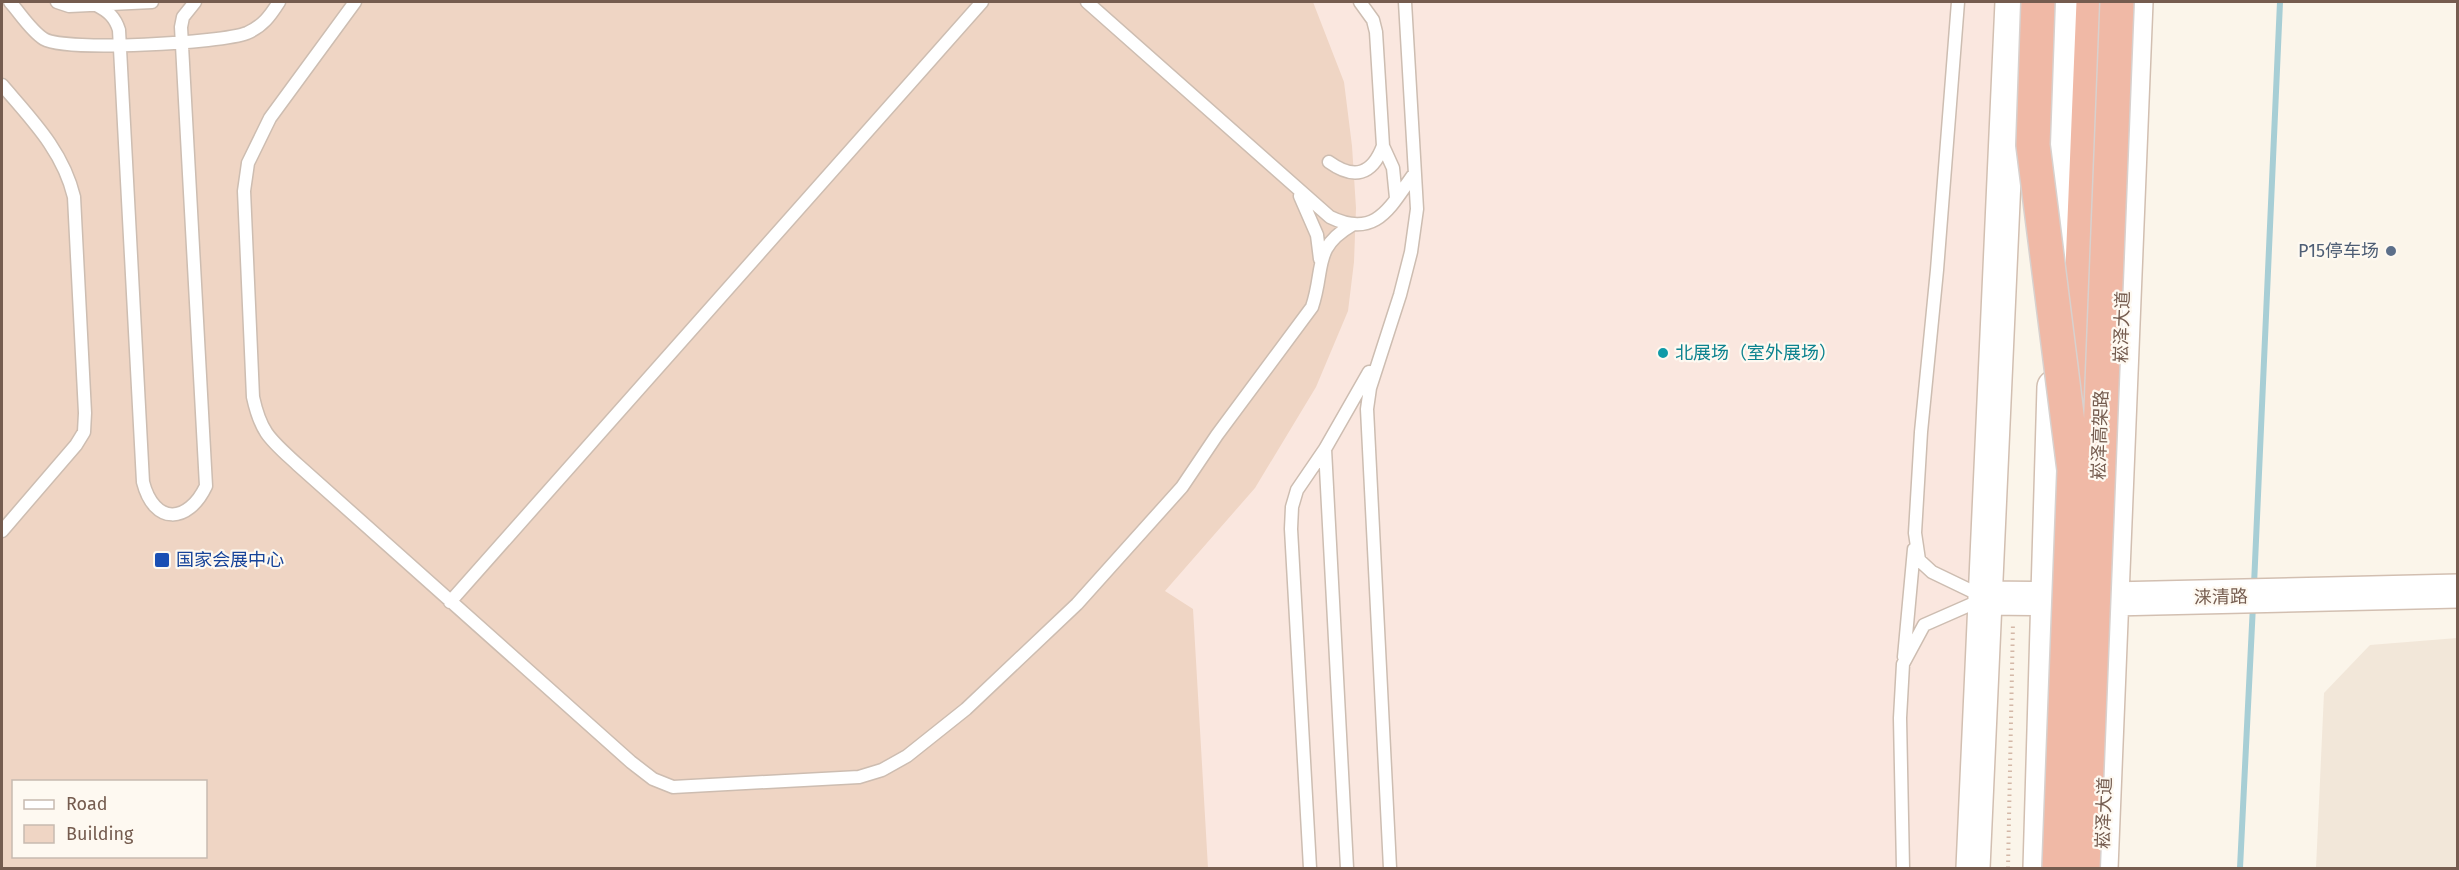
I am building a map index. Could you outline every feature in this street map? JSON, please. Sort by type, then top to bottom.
[{"type":"highway","points":[[2038,2],[2033,144],[2074,470]]},
{"type":"highway","name":"崧泽高架路","points":[[2059,868],[2093,2]]},
{"type":"highway","name":"崧泽高架路","points":[[2083,868],[2117,2]]},
{"type":"main road","points":[[1973,868],[1999,598],[2012,2]]},
{"type":"main road","points":[[2040,868],[2068,2]]},
{"type":"main road","name":"崧泽大道","points":[[2102,868],[2136,2]]},
{"type":"main road","name":"涞清路","points":[[1999,598],[2112,599],[2457,591]]},
{"type":"lane","points":[[10,2],[43,39],[62,45],[229,38],[261,26],[279,2]]},
{"type":"lane","points":[[57,2],[69,6],[152,2]]},
{"type":"lane","points":[[96,5],[107,10],[116,21],[120,44],[143,482],[152,503],[161,512],[174,514],[189,511],[199,500],[206,486],[183,40],[183,17],[195,2]]},
{"type":"lane","points":[[355,2],[270,118],[248,163],[244,191],[254,397],[259,421],[269,439],[450,602],[653,779],[673,786],[691,787],[860,777],[882,770],[907,756],[966,709],[1077,604],[1182,487],[1216,435],[1312,307],[1318,290],[1320,262],[1317,236],[1301,197],[1287,181]]},
{"type":"lane","points":[[450,602],[982,2]]},
{"type":"lane","points":[[1087,2],[1287,181],[1330,217],[1352,225]]},
{"type":"lane","points":[[1360,2],[1373,20],[1376,32],[1383,146],[1393,168],[1396,198]]},
{"type":"lane","points":[[1390,868],[1367,440],[1370,388],[1411,252],[1417,209],[1405,2]]},
{"type":"lane","points":[[1903,868],[1900,718],[1903,664],[1915,533],[1921,432],[1938,270],[1958,2]]},
{"type":"lane","points":[[2,85],[44,135],[69,175],[74,197],[85,412],[84,432],[76,445],[2,531]]},
{"type":"lane","points":[[1329,162],[1342,171],[1354,173],[1367,170],[1378,160],[1383,146]]},
{"type":"lane","points":[[1320,262],[1326,246],[1335,234],[1352,225],[1369,222],[1387,214],[1414,174]]},
{"type":"lane","points":[[1310,868],[1291,529],[1292,507],[1297,490],[1325,448],[1386,339]]},
{"type":"lane","points":[[1325,448],[1347,868]]},
{"type":"lane","points":[[1915,533],[1919,560],[1932,572],[1999,598]]},
{"type":"lane","points":[[1903,664],[1924,625],[1999,598]]},
{"type":"path","points":[[1999,598],[2008,868]]},
{"type":"shaded area","name":"国家会展中心","points":[[2,2],[1999,2],[1958,868],[2,868]]},
{"type":"shaded area","points":[[2457,638],[2457,868],[2316,868],[2324,693],[2370,645]]},
{"type":"building","name":"国家会展中心","points":[[2,2],[1313,2],[1344,82],[1352,146],[1356,208],[1354,262],[1348,311],[1316,387],[1255,488],[1165,591],[1193,609],[1208,868],[2,868]]},
{"type":"waterway","points":[[2254,585],[2280,2]]},
{"type":"waterway","points":[[2240,868],[2253,605]]},
{"type":"place","name":"P15停车场","points":[[2391,251]]},
{"type":"place","name":"北展场（室外展场）","points":[[1663,353]]},
{"type":"place","name":"国家会展中心","points":[[162,560]]}]
